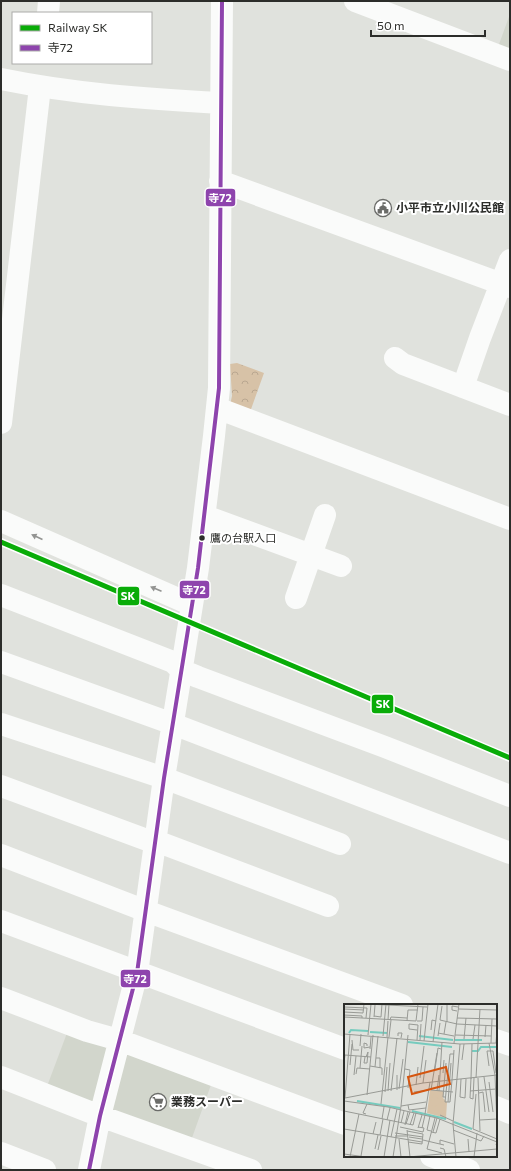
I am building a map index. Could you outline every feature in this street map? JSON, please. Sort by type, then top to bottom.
[{"type":"street","points":[[48,12],[50,1]]},
{"type":"street","points":[[90,1170],[100,1116],[137,973],[164,778],[205,516],[217,408],[222,1]]},
{"type":"street","points":[[355,1],[510,60]]},
{"type":"street","points":[[1,79],[40,87],[118,97],[221,103]]},
{"type":"street","points":[[1,423],[40,87]]},
{"type":"street","points":[[220,181],[506,285]]},
{"type":"street","points":[[463,387],[506,285],[510,260]]},
{"type":"street","points":[[394,358],[403,364],[510,405]]},
{"type":"street","points":[[217,408],[510,519]]},
{"type":"street","points":[[296,598],[325,515]]},
{"type":"street","points":[[205,516],[312,554],[341,566]]},
{"type":"street","points":[[1,521],[192,605]]},
{"type":"street","points":[[1,595],[173,662],[181,670],[510,796]]},
{"type":"street","points":[[1,662],[173,724],[510,853]]},
{"type":"street","points":[[1,724],[164,778],[340,844]]},
{"type":"street","points":[[1,786],[147,840],[156,841],[328,906]]},
{"type":"street","points":[[1,855],[146,911],[399,1004]]},
{"type":"street","points":[[1,921],[137,973],[344,1049]]},
{"type":"street","points":[[1,998],[87,1031],[119,1040],[344,1124]]},
{"type":"street","points":[[497,1040],[510,1045]]},
{"type":"street","points":[[1,1077],[100,1116],[251,1170]]},
{"type":"street","points":[[497,1107],[510,1113]]},
{"type":"street","points":[[1,1153],[45,1170]]},
{"type":"street","points":[[434,1157],[469,1170]]},
{"type":"shaded area","points":[[510,14],[510,52],[498,47]]},
{"type":"shaded area","points":[[67,1033],[105,1047],[108,1050],[94,1103],[46,1089]]},
{"type":"shaded area","points":[[130,1052],[212,1082],[188,1149],[107,1118],[120,1056]]},
{"type":"green space","points":[[237,363],[264,373],[250,412],[230,405],[232,396],[230,364]]},
{"type":"rail line","name":"SK","points":[[1,542],[510,758]]},
{"type":"transit line","name":"寺72","points":[[89,1170],[100,1116],[137,973],[164,778],[198,568],[219,388],[222,1]]},
{"type":"place","name":"小平市立小川公民館","points":[[383,208]]},
{"type":"place","name":"鷹の台駅入口","points":[[202,538]]},
{"type":"place","name":"業務スーパー","points":[[158,1102]]}]
